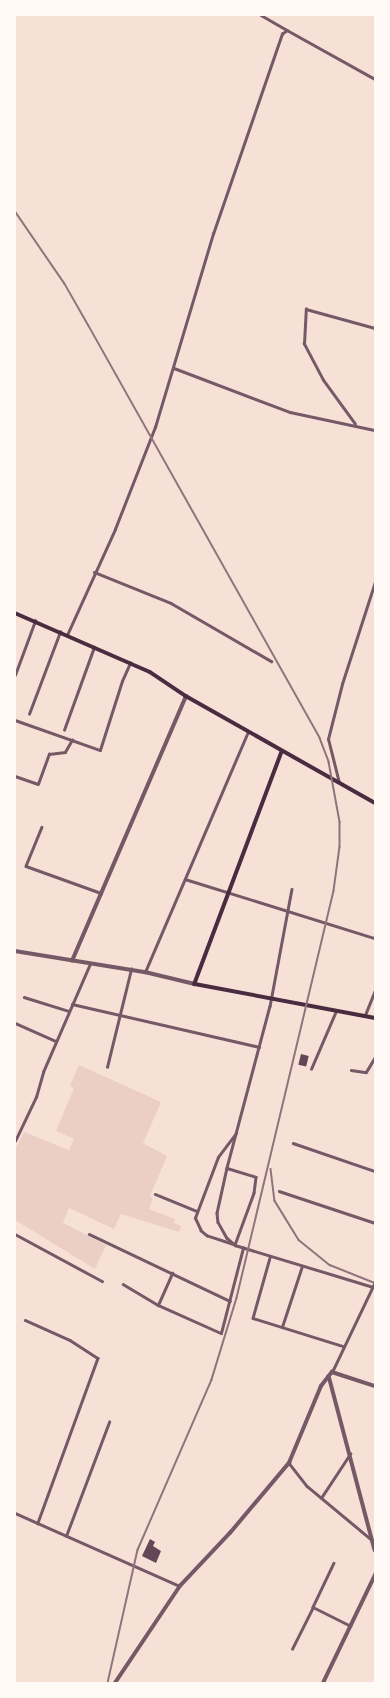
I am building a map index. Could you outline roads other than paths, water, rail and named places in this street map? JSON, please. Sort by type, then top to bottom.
[{"type":"main road","points":[[15,613],[150,672],[186,696],[282,752],[375,803]]},
{"type":"main road","points":[[282,752],[195,984],[272,997],[375,1018]]},
{"type":"street","points":[[261,15],[375,79]]},
{"type":"street","points":[[67,635],[155,427],[230,183],[282,34],[287,30]]},
{"type":"street","points":[[355,424],[323,380],[304,344],[306,309],[375,328]]},
{"type":"street","points":[[174,368],[290,412],[355,424],[375,430]]},
{"type":"street","points":[[94,572],[171,603],[271,661]]},
{"type":"street","points":[[340,783],[328,739],[342,684],[375,582]]},
{"type":"street","points":[[15,675],[35,621]]},
{"type":"street","points":[[29,714],[60,632]]},
{"type":"street","points":[[64,730],[94,647]]},
{"type":"street","points":[[15,720],[100,750],[122,681],[131,663]]},
{"type":"street","points":[[72,961],[186,696]]},
{"type":"street","points":[[145,972],[248,732]]},
{"type":"street","points":[[15,776],[38,784],[49,754],[65,752],[72,740]]},
{"type":"street","points":[[42,828],[26,866],[101,893]]},
{"type":"street","points":[[185,879],[375,938]]},
{"type":"street","points":[[235,1245],[221,1231],[217,1213],[227,1168],[272,997],[292,889]]},
{"type":"street","points":[[15,951],[90,964],[131,969],[195,984]]},
{"type":"street","points":[[15,1141],[36,1096],[56,1041],[90,964]]},
{"type":"street","points":[[107,1067],[118,1016],[131,969]]},
{"type":"street","points":[[365,1015],[375,990]]},
{"type":"street","points":[[24,997],[69,1011]]},
{"type":"street","points":[[72,1004],[118,1016],[259,1047]]},
{"type":"street","points":[[311,1069],[336,1010]]},
{"type":"street","points":[[15,1023],[56,1041]]},
{"type":"street","points":[[351,1070],[366,1072],[375,1057]]},
{"type":"street","points":[[237,1131],[218,1158],[196,1211],[195,1222],[201,1231],[270,1258],[373,1287]]},
{"type":"street","points":[[293,1143],[375,1171]]},
{"type":"street","points":[[227,1168],[256,1177],[254,1193],[235,1245]]},
{"type":"street","points":[[279,1191],[375,1223]]},
{"type":"street","points":[[155,1194],[196,1211]]},
{"type":"street","points":[[15,1234],[102,1280]]},
{"type":"street","points":[[89,1234],[230,1301]]},
{"type":"street","points":[[123,1284],[158,1305],[222,1333],[243,1248]]},
{"type":"street","points":[[270,1258],[253,1318],[343,1346]]},
{"type":"street","points":[[282,1327],[302,1266]]},
{"type":"street","points":[[158,1305],[172,1273]]},
{"type":"street","points":[[115,1683],[180,1586],[230,1533],[289,1463],[321,1386],[332,1372],[343,1346],[375,1282]]},
{"type":"street","points":[[24,1320],[70,1340],[98,1358],[38,1523]]},
{"type":"street","points":[[332,1372],[375,1386]]},
{"type":"street","points":[[329,1376],[375,1549]]},
{"type":"street","points":[[66,1536],[109,1422]]},
{"type":"street","points":[[321,1498],[350,1454]]},
{"type":"street","points":[[289,1463],[307,1486],[349,1519],[372,1540]]},
{"type":"street","points":[[15,1513],[180,1586]]},
{"type":"street","points":[[292,1650],[334,1563]]},
{"type":"street","points":[[323,1683],[375,1575]]},
{"type":"street","points":[[313,1607],[351,1626]]},
{"type":"railway","points":[[15,211],[65,284],[320,738],[329,762],[340,822],[340,847],[334,891],[237,1298],[212,1380],[138,1550],[108,1683]]},
{"type":"railway","points":[[271,1169],[275,1201],[299,1240],[330,1265],[375,1283]]}]
